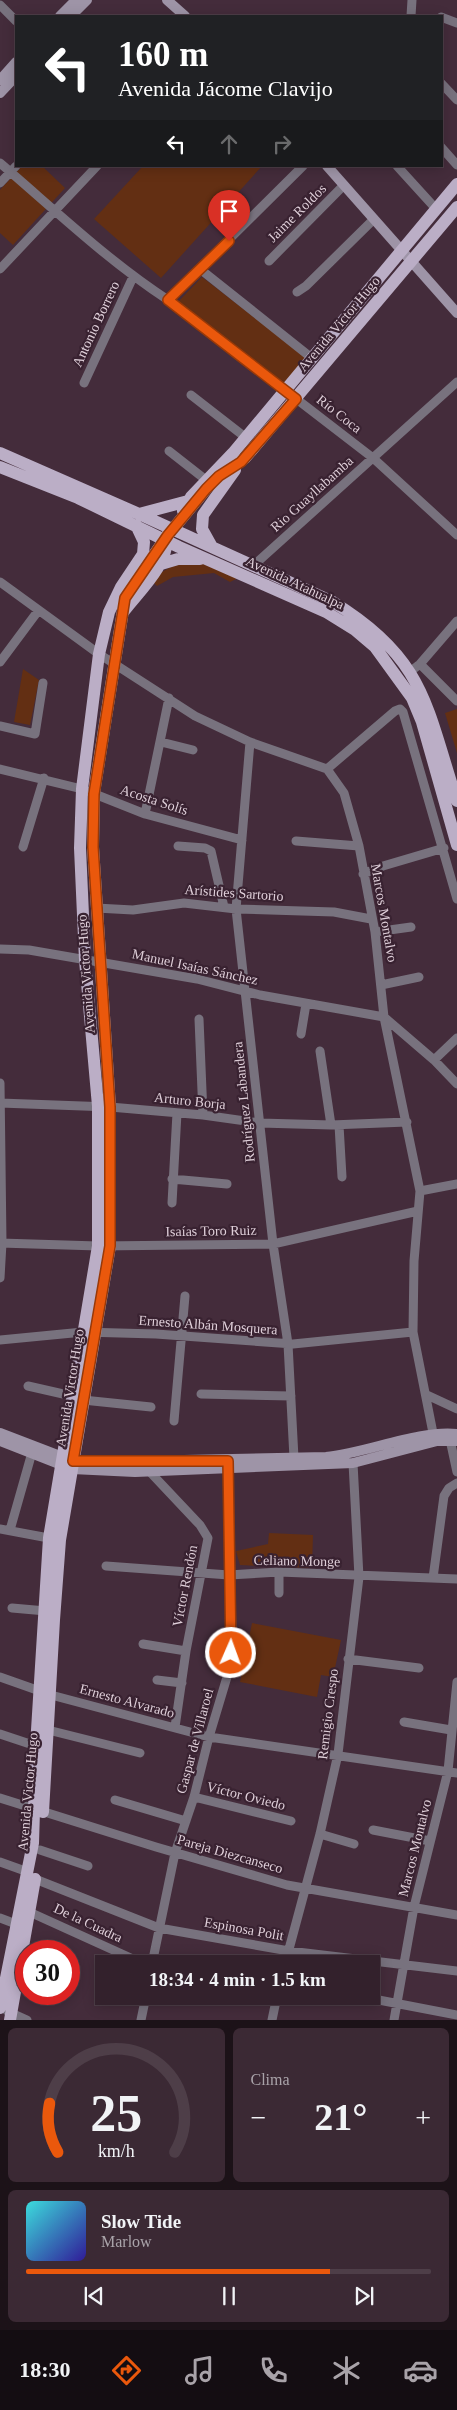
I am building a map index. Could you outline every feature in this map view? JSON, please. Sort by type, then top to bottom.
[{"type":"main road","name":"Avenida Victor Hugo","points":[[106,629],[127,593],[206,485],[219,476],[296,399],[407,257],[436,210],[457,184]]},
{"type":"main road","name":"Avenida Victor Hugo","points":[[124,611],[159,566],[190,499],[236,458],[246,437],[313,359],[407,257],[457,207]]},
{"type":"main road","name":"Avenida Atahualpa","points":[[0,453],[172,537],[208,560],[326,612],[355,630],[375,647],[412,698],[454,799]]},
{"type":"main road","points":[[212,547],[204,535],[202,521],[209,504],[236,458]]},
{"type":"main road","name":"Avenida Atahualpa","points":[[0,467],[138,520]]},
{"type":"main road","points":[[208,560],[178,559],[159,566],[155,559],[143,554],[144,542],[138,520],[190,499],[200,506],[209,504]]},
{"type":"main road","name":"Avenida Atahualpa","points":[[172,537],[212,547],[333,602],[358,617],[415,667],[452,767],[457,845]]},
{"type":"main road","name":"Avenida Victor Hugo","points":[[104,1107],[85,960],[80,848],[88,791],[99,654],[112,602],[143,554]]},
{"type":"main road","name":"Avenida Victor Hugo","points":[[5,2007],[31,1875],[33,1843],[39,1810],[48,1730],[45,1692],[46,1611],[55,1539],[104,1246],[104,1107],[100,962],[88,791],[114,662],[118,629],[127,593]]},
{"type":"main road","name":"Avenida Victor Hugo","points":[[31,1875],[40,1850],[36,1746],[54,1620],[55,1539]]},
{"type":"main road","name":"Avenida Victor Hugo","points":[[5,2007],[16,1924],[25,1910]]},
{"type":"street","points":[[62,15],[75,10],[87,0]]},
{"type":"street","points":[[167,0],[184,15]]},
{"type":"street","points":[[411,15],[412,0]]},
{"type":"street","points":[[0,5],[15,20]]},
{"type":"street","points":[[443,17],[457,23]]},
{"type":"street","points":[[0,80],[15,63]]},
{"type":"street","points":[[0,93],[15,77]]},
{"type":"street","points":[[443,85],[457,100]]},
{"type":"street","points":[[443,150],[457,165]]},
{"type":"street","name":"Río Coca","points":[[0,163],[14,169],[54,213],[133,277],[168,300],[373,458],[457,535]]},
{"type":"street","points":[[0,269],[97,167]]},
{"type":"street","points":[[168,300],[302,167]]},
{"type":"street","points":[[328,167],[457,313]]},
{"type":"street","points":[[398,167],[436,210]]},
{"type":"street","points":[[0,183],[14,169]]},
{"type":"street","name":"Jaime Roldos","points":[[269,261],[344,186]]},
{"type":"street","points":[[297,292],[306,286],[374,219]]},
{"type":"street","points":[[200,269],[313,359]]},
{"type":"street","name":"Antonio Borrero","points":[[84,383],[133,277]]},
{"type":"street","name":"Rio Guayllabamba","points":[[253,566],[457,382]]},
{"type":"street","points":[[192,395],[246,437]]},
{"type":"street","points":[[169,451],[206,485]]},
{"type":"street","points":[[0,582],[99,654],[195,716],[250,742],[328,769],[395,711],[400,709],[403,712],[444,848],[457,899]]},
{"type":"street","points":[[0,661],[38,611]]},
{"type":"street","points":[[457,621],[415,667],[457,701]]},
{"type":"street","points":[[0,726],[35,734],[44,683]]},
{"type":"street","points":[[145,814],[169,698]]},
{"type":"street","points":[[161,742],[192,750]]},
{"type":"street","name":"Rodríguez Labandera","points":[[250,742],[236,909],[273,1244],[288,1344],[294,1458]]},
{"type":"street","name":"Acosta Solís","points":[[0,769],[44,778],[88,791],[145,814],[242,840]]},
{"type":"street","name":"Marcos Montalvo","points":[[328,769],[344,793],[359,846],[371,919],[375,932],[384,1018],[420,1191],[414,1261],[413,1332],[435,1437]]},
{"type":"street","points":[[23,847],[44,778]]},
{"type":"street","points":[[296,841],[359,846]]},
{"type":"street","points":[[178,846],[205,848],[211,851],[224,907]]},
{"type":"street","points":[[363,874],[383,866],[444,848]]},
{"type":"street","name":"Arístides Sartorio","points":[[96,908],[146,909],[184,902],[236,909],[334,912],[371,919]]},
{"type":"street","points":[[375,932],[411,927]]},
{"type":"street","name":"Manuel Isaías Sánchez","points":[[0,949],[29,950],[100,962],[384,1018]]},
{"type":"street","points":[[381,985],[419,977]]},
{"type":"street","points":[[301,1034],[306,1004]]},
{"type":"street","points":[[384,1018],[434,1060],[457,1084]]},
{"type":"street","points":[[199,1019],[203,1115]]},
{"type":"street","points":[[434,1060],[457,1038]]},
{"type":"street","points":[[320,1051],[335,1125],[342,1177]]},
{"type":"street","points":[[0,1083],[0,1278]]},
{"type":"street","name":"Arturo Borja","points":[[0,1103],[177,1112],[260,1123],[335,1125],[407,1122]]},
{"type":"street","points":[[172,1202],[177,1112]]},
{"type":"street","points":[[172,1179],[227,1184]]},
{"type":"street","points":[[420,1191],[457,1184]]},
{"type":"street","name":"Isaías Toro Ruiz","points":[[1,1243],[104,1246],[273,1244],[418,1211]]},
{"type":"street","points":[[174,1421],[185,1296]]},
{"type":"street","name":"Ernesto Albán Mosquera","points":[[0,1340],[89,1332],[181,1336],[288,1344],[413,1332]]},
{"type":"street","points":[[28,1386],[78,1398],[150,1407]]},
{"type":"street","points":[[200,1394],[291,1396]]},
{"type":"street","points":[[427,1395],[457,1409]]},
{"type":"street","points":[[0,1433],[33,1450]]},
{"type":"street","points":[[67,1463],[227,1465],[353,1463],[435,1437]]},
{"type":"street","points":[[0,1441],[33,1450],[67,1463],[150,1472],[294,1458],[347,1455],[435,1437],[453,1437],[457,1472]]},
{"type":"street","points":[[10,1530],[33,1450]]},
{"type":"street","name":"Remigio Crespo","points":[[288,1955],[320,1834],[338,1754],[359,1577],[353,1463]]},
{"type":"street","name":"Gaspar de Villaroel","points":[[154,1955],[176,1852],[194,1797],[227,1677],[231,1653],[227,1465]]},
{"type":"street","name":"Víctor Rendón","points":[[150,1472],[205,1531],[207,1545],[186,1651],[175,1727]]},
{"type":"street","points":[[433,1578],[444,1496],[449,1488],[457,1483]]},
{"type":"street","points":[[0,1529],[55,1539]]},
{"type":"street","name":"Celiano Monge","points":[[106,1566],[200,1573],[279,1572],[359,1577],[457,1579]]},
{"type":"street","points":[[279,1572],[279,1593]]},
{"type":"street","points":[[12,1608],[46,1611]]},
{"type":"street","points":[[143,1644],[186,1651]]},
{"type":"street","points":[[348,1659],[419,1668]]},
{"type":"street","name":"Ernesto Alvarado","points":[[0,1677],[45,1692],[209,1737],[453,1772]]},
{"type":"street","points":[[157,1680],[182,1683]]},
{"type":"street","name":"Marcos Montalvo","points":[[394,2020],[414,1907],[430,1842],[453,1772],[451,1730],[457,1682]]},
{"type":"street","points":[[404,1722],[451,1730]]},
{"type":"street","points":[[48,1730],[140,1753]]},
{"type":"street","points":[[0,1734],[36,1746]]},
{"type":"street","name":"Víctor Oviedo","points":[[194,1797],[291,1821]]},
{"type":"street","name":"Pareja Diezcanseco","points":[[0,1798],[246,1874],[305,1889],[457,1915]]},
{"type":"street","points":[[115,1800],[186,1821]]},
{"type":"street","points":[[374,1830],[430,1842]]},
{"type":"street","points":[[320,1834],[354,1844]]},
{"type":"street","points":[[40,1850],[88,1866]]},
{"type":"street","name":"Espinosa Polit","points":[[0,1862],[159,1928],[289,1951],[457,1971]]},
{"type":"street","name":"De la Cuadra","points":[[25,1910],[124,1955]]},
{"type":"street","points":[[0,1918],[16,1924]]},
{"type":"street","points":[[380,2000],[457,2015]]},
{"type":"street","points":[[141,2020],[144,2005]]},
{"type":"street","points":[[272,2020],[275,2005]]},
{"type":"street","points":[[5,2007],[27,2020]]},
{"type":"shaded area","points":[[21,167],[43,167],[65,188],[13,245],[0,233],[0,190]]},
{"type":"shaded area","points":[[142,167],[261,167],[161,278],[94,219]]},
{"type":"shaded area","points":[[202,277],[307,358],[285,386],[176,304]]},
{"type":"shaded area","points":[[195,561],[240,577],[230,582],[214,573],[173,577],[157,586],[151,580],[172,567]]},
{"type":"shaded area","points":[[23,669],[39,680],[30,725],[14,722]]},
{"type":"shaded area","points":[[457,709],[457,753],[445,713]]},
{"type":"shaded area","points":[[269,1533],[313,1535],[312,1568],[240,1565],[236,1551],[268,1544]]},
{"type":"shaded area","points":[[252,1623],[341,1640],[333,1677],[321,1675],[317,1697],[240,1682]]},
{"type":"route","points":[[229,241],[168,300],[296,399],[241,462],[219,476],[206,489],[168,535],[125,598],[124,611],[118,629],[94,794],[93,847],[110,1107],[110,1246],[73,1461],[228,1461],[231,1653]]}]
